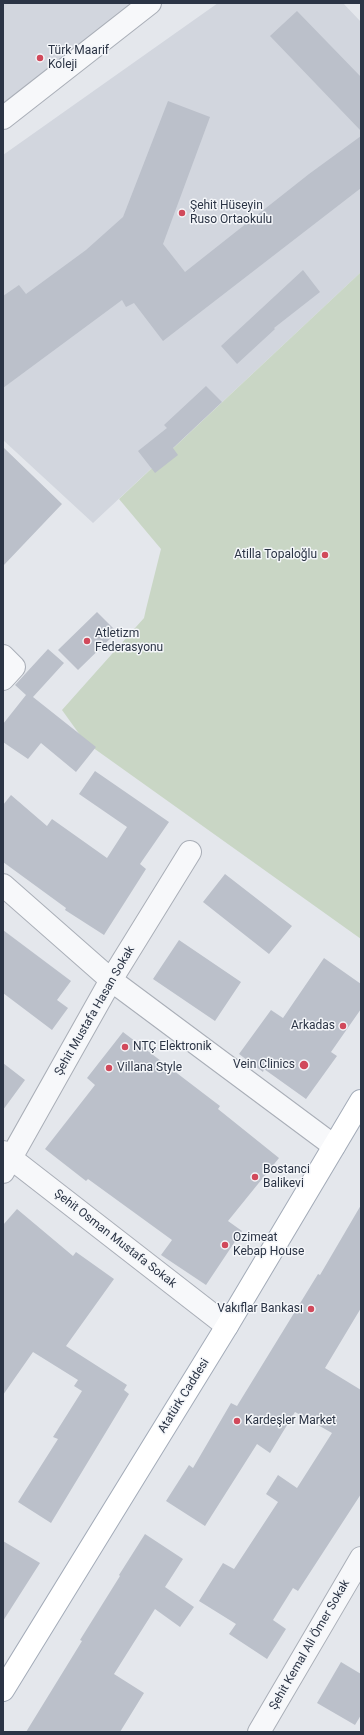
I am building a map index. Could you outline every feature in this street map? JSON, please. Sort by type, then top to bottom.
[{"type":"main road","name":"Atatürk Caddesi","points":[[6,1681],[227,1326],[361,1101]]},
{"type":"street","points":[[3,118],[150,3]]},
{"type":"street","points":[[3,656],[14,667],[3,679]]},
{"type":"street","name":"Şehit Mustafa Hasan Sokak","points":[[6,1161],[111,980],[190,852]]},
{"type":"street","points":[[3,885],[111,980],[334,1146]]},
{"type":"street","name":"Şehit Osman Mustafa Sokak","points":[[6,1161],[227,1326]]},
{"type":"street","name":"Şehit Kemal Ali Ömer Sokak","points":[[258,1732],[361,1558]]},
{"type":"shaded area","name":"Türk Maarif Koleji","points":[[3,3],[150,3],[3,112]]},
{"type":"shaded area","name":"Şehit Hüseyin Ruso Ortaokulu","points":[[218,3],[343,3],[361,22],[361,272],[93,523],[3,440],[3,155]]},
{"type":"green space","points":[[361,272],[361,939],[85,742],[62,710],[144,618],[161,549],[119,499]]},
{"type":"building","points":[[297,11],[361,77],[361,131],[270,36]]},
{"type":"building","name":"Şehit Hüseyin Ruso Ortaokulu","points":[[168,101],[210,117],[163,244],[185,272],[309,174],[361,136],[361,188],[163,341],[134,303],[126,307],[122,300],[3,388],[3,296],[19,285],[26,294],[86,250],[123,217]]},
{"type":"building","points":[[303,270],[320,292],[274,328],[275,329],[237,364],[221,346]]},
{"type":"building","points":[[206,386],[222,402],[173,448],[178,455],[155,473],[138,451],[167,428],[164,425]]},
{"type":"building","points":[[3,447],[62,504],[3,566]]},
{"type":"building","name":"Atletizm Federasyonu","points":[[97,612],[117,632],[78,670],[58,650]]},
{"type":"building","points":[[48,649],[64,663],[33,697],[96,747],[76,772],[41,743],[28,759],[3,742],[3,724],[26,695],[15,685]]},
{"type":"building","points":[[95,771],[169,822],[140,864],[146,869],[104,935],[65,910],[66,908],[3,862],[3,805],[11,795],[47,826],[52,819],[107,858],[127,827],[79,794]]},
{"type":"building","points":[[225,874],[292,926],[269,954],[203,902]]},
{"type":"building","points":[[3,930],[71,981],[57,1000],[68,1008],[52,1030],[3,993]]},
{"type":"building","points":[[179,940],[241,982],[215,1021],[153,979]]},
{"type":"building","points":[[324,958],[361,984],[361,1009],[331,1052],[337,1056],[306,1099],[264,1069],[263,1072],[239,1054],[271,1010],[283,1018]]},
{"type":"building","points":[[123,1032],[220,1106],[218,1109],[279,1158],[228,1221],[242,1231],[206,1285],[161,1255],[172,1240],[88,1179],[86,1181],[45,1149],[95,1085],[87,1078]]},
{"type":"building","points":[[3,1063],[25,1080],[3,1110]]},
{"type":"building","points":[[361,1205],[361,1308],[325,1368],[361,1390],[361,1494],[298,1591],[293,1588],[273,1620],[286,1629],[267,1659],[229,1634],[236,1624],[199,1601],[223,1563],[234,1569],[278,1502],[266,1494],[278,1475],[297,1488],[332,1433],[295,1412],[270,1453],[257,1444],[205,1526],[166,1501],[189,1465],[193,1468],[231,1403],[237,1406],[318,1274],[320,1275]]},
{"type":"building","points":[[17,1209],[73,1256],[76,1252],[114,1279],[66,1346],[127,1385],[124,1390],[129,1394],[51,1523],[18,1502],[58,1439],[53,1437],[82,1391],[74,1386],[78,1380],[33,1352],[3,1395],[3,1225]]},
{"type":"building","points":[[145,1534],[183,1559],[165,1587],[194,1607],[180,1627],[155,1609],[114,1674],[144,1693],[120,1732],[26,1732],[82,1641],[80,1640],[120,1576],[119,1575]]},
{"type":"building","points":[[3,1541],[40,1563],[3,1621]]},
{"type":"building","points":[[341,1662],[361,1674],[361,1715],[355,1725],[317,1703]]},
{"type":"place","name":"Türk Maarif Koleji","points":[[40,58]]},
{"type":"place","name":"Şehit Hüseyin Ruso Ortaokulu","points":[[182,213]]},
{"type":"place","name":"Atilla Topaloğlu","points":[[325,555]]},
{"type":"place","name":"Atletizm Federasyonu","points":[[87,641]]},
{"type":"place","name":"Arkadas","points":[[343,1026]]},
{"type":"place","name":"NTÇ Elektronik","points":[[125,1047]]},
{"type":"place","name":"Vein Clinics","points":[[304,1065]]},
{"type":"place","name":"Villana Style","points":[[109,1068]]},
{"type":"place","name":"Bostanci Balikevi","points":[[255,1177]]},
{"type":"place","name":"Ozimeat Kebap House","points":[[225,1245]]},
{"type":"place","name":"Vakıflar Bankası","points":[[311,1309]]},
{"type":"place","name":"Kardeşler Market","points":[[237,1421]]}]
